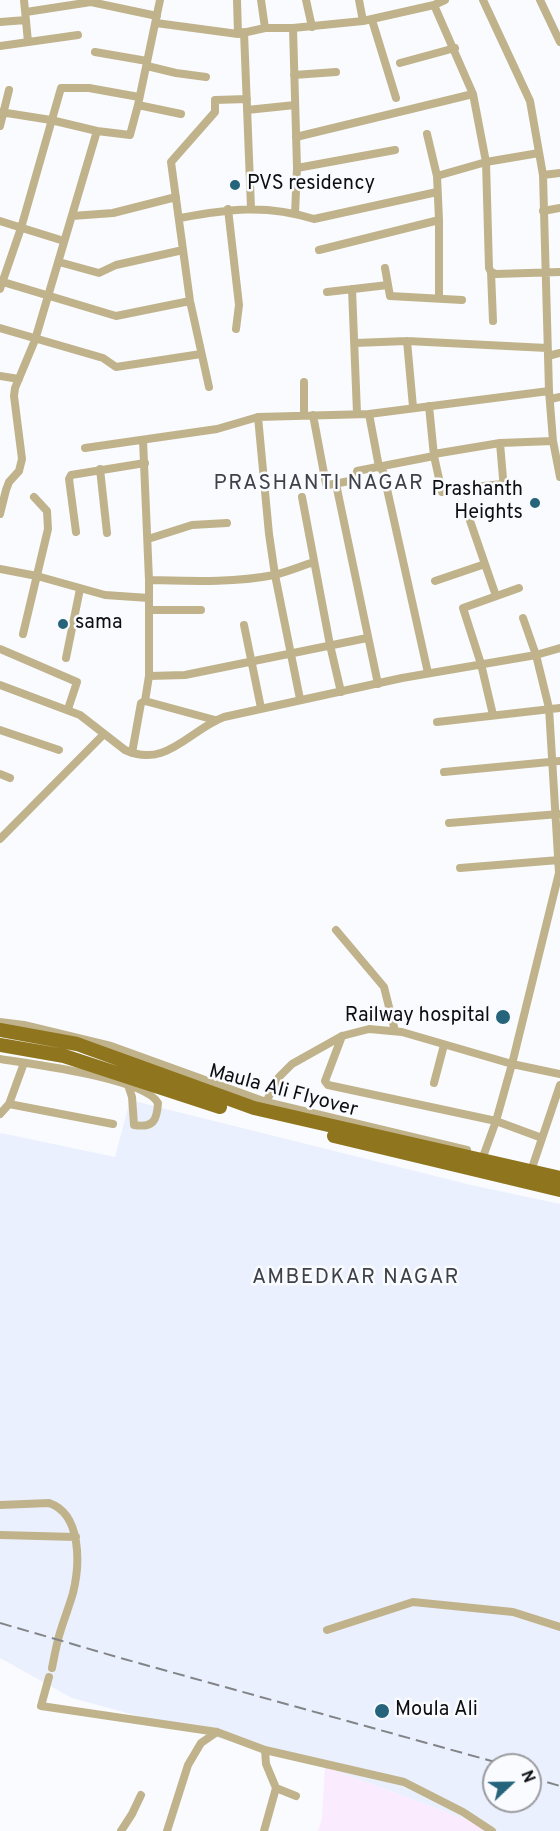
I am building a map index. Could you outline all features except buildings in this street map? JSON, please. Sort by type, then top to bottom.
[{"type":"main road","name":"Maula Ali Flyover","points":[[0,1030],[77,1044],[254,1108],[560,1178]]},
{"type":"main road","name":"Maula Ali Flyover","points":[[0,1045],[64,1056],[252,1117],[560,1190]]},
{"type":"street","points":[[24,0],[28,42]]},
{"type":"street","points":[[2,112],[97,131],[130,135],[160,0]]},
{"type":"street","points":[[237,0],[247,99],[251,208]]},
{"type":"street","points":[[261,0],[265,28]]},
{"type":"street","points":[[306,0],[312,27]]},
{"type":"street","points":[[359,0],[363,21]]},
{"type":"street","points":[[0,22],[91,2],[156,20],[241,33],[265,28],[312,27],[372,20],[445,0]]},
{"type":"street","points":[[483,0],[530,101],[543,175],[547,352],[553,396],[553,441],[557,450],[560,477]]},
{"type":"street","points":[[540,0],[560,42]]},
{"type":"street","points":[[434,4],[473,94],[486,162],[493,321]]},
{"type":"street","points":[[550,22],[560,17]]},
{"type":"street","points":[[372,20],[396,98]]},
{"type":"street","points":[[293,28],[296,214]]},
{"type":"street","points":[[0,46],[78,35]]},
{"type":"street","points":[[400,63],[455,48]]},
{"type":"street","points":[[95,52],[147,63],[176,73],[206,77]]},
{"type":"street","points":[[294,75],[336,72]]},
{"type":"street","points":[[181,114],[88,88],[61,88],[21,228],[1,284],[116,316],[190,301]]},
{"type":"street","points":[[0,126],[9,90]]},
{"type":"street","points":[[296,137],[473,94]]},
{"type":"street","points":[[209,387],[190,301],[171,162],[215,112],[215,100],[247,99]]},
{"type":"street","points":[[247,110],[295,105]]},
{"type":"street","points":[[0,514],[4,482],[19,471],[22,459],[15,388],[35,340],[97,131]]},
{"type":"street","points":[[427,134],[438,192],[439,298]]},
{"type":"street","points":[[297,168],[395,150]]},
{"type":"street","points":[[436,176],[486,162],[539,153]]},
{"type":"street","points":[[543,175],[560,172]]},
{"type":"street","points":[[180,218],[228,209],[251,208],[296,214],[314,219],[438,192]]},
{"type":"street","points":[[72,216],[113,213],[176,197]]},
{"type":"street","points":[[543,211],[560,208]]},
{"type":"street","points":[[228,209],[239,305],[236,330]]},
{"type":"street","points":[[320,250],[439,220]]},
{"type":"street","points":[[0,222],[64,241]]},
{"type":"street","points":[[59,262],[99,273],[116,265],[183,250]]},
{"type":"street","points":[[385,268],[390,296],[462,300]]},
{"type":"street","points":[[491,272],[496,274],[560,272]]},
{"type":"street","points":[[327,292],[388,285]]},
{"type":"street","points":[[352,289],[357,413]]},
{"type":"street","points":[[0,328],[103,358],[116,367],[201,354]]},
{"type":"street","points":[[407,341],[413,407]]},
{"type":"street","points":[[355,344],[407,341],[560,353]]},
{"type":"street","points":[[0,376],[19,379]]},
{"type":"street","points":[[304,382],[309,415],[329,482],[378,684]]},
{"type":"street","points":[[86,448],[217,429],[258,417],[369,414],[413,407],[553,396]]},
{"type":"street","points":[[429,406],[434,455],[442,492]]},
{"type":"street","points":[[369,414],[379,467],[383,471],[428,673]]},
{"type":"street","points":[[258,417],[275,575],[300,699]]},
{"type":"street","points":[[132,753],[141,703],[145,701],[149,676],[148,536],[143,440]]},
{"type":"street","points":[[329,482],[379,467],[434,455],[500,444],[553,441]]},
{"type":"street","points":[[466,488],[503,487],[500,444]]},
{"type":"street","points":[[76,532],[70,477],[74,474],[100,469],[145,463]]},
{"type":"street","points":[[100,469],[107,533]]},
{"type":"street","points":[[23,634],[46,539],[48,516],[44,506],[34,497]]},
{"type":"street","points":[[302,497],[341,692]]},
{"type":"street","points":[[467,512],[496,596]]},
{"type":"street","points":[[148,536],[192,525],[227,523]]},
{"type":"street","points":[[149,580],[212,581],[275,575],[314,562]]},
{"type":"street","points":[[435,581],[485,564]]},
{"type":"street","points":[[0,569],[37,576],[105,595],[149,598]]},
{"type":"street","points":[[493,715],[481,664],[463,608],[519,588]]},
{"type":"street","points":[[66,658],[84,590]]},
{"type":"street","points":[[149,610],[201,610]]},
{"type":"street","points":[[484,1154],[512,1064],[560,873],[557,761],[549,708],[536,655],[523,618]]},
{"type":"street","points":[[244,624],[261,708]]},
{"type":"street","points":[[149,676],[185,675],[367,638]]},
{"type":"street","points":[[0,685],[68,708],[132,753],[157,755],[215,720],[300,699],[428,673],[536,655],[560,648]]},
{"type":"street","points":[[0,649],[77,682],[68,708]]},
{"type":"street","points":[[145,701],[215,720]]},
{"type":"street","points":[[437,722],[560,708]]},
{"type":"street","points":[[0,730],[59,750]]},
{"type":"street","points":[[0,839],[104,734]]},
{"type":"street","points":[[444,772],[557,761]]},
{"type":"street","points":[[0,774],[10,778]]},
{"type":"street","points":[[449,823],[558,814]]},
{"type":"street","points":[[460,868],[559,860]]},
{"type":"street","points":[[336,930],[384,987],[395,1031]]},
{"type":"street","points":[[0,1022],[24,1025],[111,1046],[267,1102],[560,1171]]},
{"type":"street","points":[[267,1102],[283,1072],[311,1052],[342,1036],[369,1029],[395,1031],[512,1064],[560,1074]]},
{"type":"street","points":[[342,1036],[325,1081],[328,1084],[495,1121],[542,1138]]},
{"type":"street","points":[[434,1083],[444,1045]]},
{"type":"street","points":[[0,1059],[110,1078],[129,1085],[150,1093],[158,1103],[156,1118],[145,1127],[134,1125],[129,1085]]},
{"type":"street","points":[[0,1114],[9,1104],[24,1063]]},
{"type":"street","points":[[533,1165],[560,1085]]},
{"type":"street","points":[[9,1104],[113,1124]]},
{"type":"street","points":[[0,1505],[49,1503],[55,1505],[71,1521],[76,1537],[74,1590],[59,1636],[41,1706],[217,1732],[265,1750],[404,1782],[463,1812],[492,1831]]},
{"type":"street","points":[[0,1535],[76,1537]]},
{"type":"street","points":[[327,1630],[413,1602],[513,1612],[560,1627]]},
{"type":"street","points":[[178,1831],[168,1829],[188,1765],[201,1743],[217,1732]]},
{"type":"street","points":[[264,1831],[276,1788],[266,1764],[265,1750]]},
{"type":"street","points":[[276,1788],[296,1796]]},
{"type":"street","points":[[121,1831],[141,1795]]},
{"type":"shaded area","points":[[130,1100],[471,1185],[560,1204],[560,1831],[497,1831],[325,1767],[72,1698],[0,1658],[1,1133],[115,1157]]},
{"type":"shaded area","points":[[325,1767],[497,1831],[318,1831],[322,1818]]},
{"type":"railway","points":[[0,1623],[482,1758]]},
{"type":"railway","points":[[542,1781],[560,1786]]},
{"type":"place","name":"PVS residency","points":[[235,185]]},
{"type":"place","name":"Prashanth Heights","points":[[535,503]]},
{"type":"place","name":"sama","points":[[63,624]]},
{"type":"place","name":"Railway hospital","points":[[503,1017]]},
{"type":"place","name":"Moula Ali","points":[[382,1711]]},
{"type":"district","name":"PRASHANTI NAGAR","points":[[319,485]]},
{"type":"district","name":"AMBEDKAR NAGAR","points":[[356,1279]]}]
